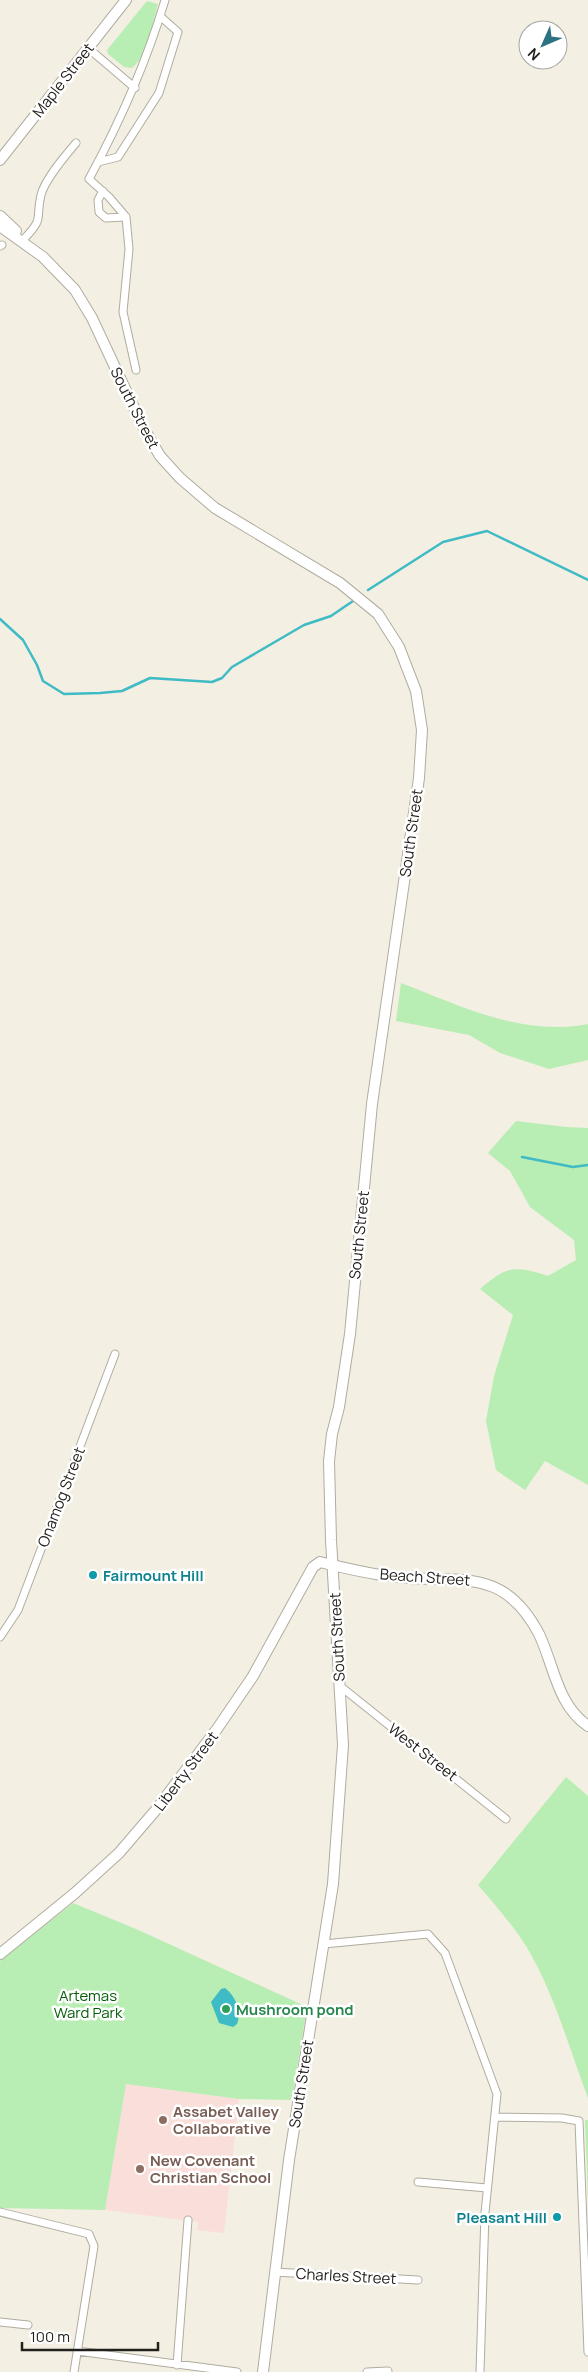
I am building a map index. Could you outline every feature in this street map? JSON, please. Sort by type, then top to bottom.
[{"type":"main road","name":"Maple Street","points":[[0,160],[126,0]]},
{"type":"main road","name":"South Street","points":[[0,216],[68,282],[86,307],[135,413],[151,442],[170,467],[215,508],[301,559],[373,608],[399,647],[412,676],[420,706],[422,730],[419,778],[372,1104],[350,1334],[339,1407],[332,1434],[329,1487],[340,1686],[342,1763],[334,1884],[290,2150],[263,2372]]},
{"type":"main road","name":"South Street","points":[[0,226],[38,253]]},
{"type":"main road","name":"Liberty Street","points":[[0,1954],[75,1893],[119,1853],[155,1811],[217,1729],[253,1676],[313,1567],[320,1562],[333,1566]]},
{"type":"main road","name":"Beach Street","points":[[333,1566],[398,1578],[470,1579],[498,1590],[517,1604],[533,1624],[565,1700],[578,1718],[588,1726]]},
{"type":"street","points":[[136,370],[125,329],[123,312],[128,249],[126,217],[88,179],[135,88],[165,0]]},
{"type":"street","points":[[98,162],[118,158],[159,93],[178,32],[161,16]]},
{"type":"street","points":[[88,48],[135,88]]},
{"type":"street","points":[[24,239],[38,224],[42,193],[61,160],[76,143]]},
{"type":"street","points":[[102,191],[98,200],[99,212],[106,218],[126,217]]},
{"type":"street","name":"Onamog Street","points":[[0,1637],[18,1610],[115,1354]]},
{"type":"street","name":"West Street","points":[[340,1686],[506,1819]]},
{"type":"street","points":[[324,1944],[428,1934],[445,1953],[497,2094],[487,2188],[480,2372]]},
{"type":"street","points":[[495,2117],[562,2118],[579,2121],[588,2352]]},
{"type":"street","points":[[418,2182],[487,2188]]},
{"type":"street","points":[[0,2212],[88,2234],[94,2246],[74,2372]]},
{"type":"street","points":[[177,2365],[188,2220]]},
{"type":"street","name":"Charles Street","points":[[274,2272],[418,2280]]},
{"type":"street","points":[[0,2322],[28,2325]]},
{"type":"street","points":[[77,2351],[236,2372]]},
{"type":"street","points":[[367,2372],[388,2372]]},
{"type":"shaded area","points":[[126,2084],[239,2099],[224,2233],[197,2230],[198,2222],[105,2210]]},
{"type":"green space","points":[[147,1],[158,4],[152,30],[138,62],[132,68],[124,67],[108,54],[107,50]]},
{"type":"green space","points":[[401,983],[469,1010],[516,1023],[564,1027],[588,1024],[588,1060],[549,1069],[500,1053],[469,1035],[396,1021]]},
{"type":"green space","points":[[516,1121],[588,1128],[588,1485],[545,1461],[525,1490],[496,1470],[486,1421],[494,1376],[513,1315],[480,1289],[489,1281],[505,1272],[519,1269],[548,1276],[576,1260],[574,1240],[530,1207],[510,1171],[488,1153]]},
{"type":"green space","points":[[566,1777],[588,1796],[588,2098],[553,2001],[536,1964],[515,1930],[478,1885]]},
{"type":"green space","name":"Artemas Ward Park","points":[[73,1903],[136,1929],[307,2007],[292,2100],[239,2099],[126,2084],[105,2210],[0,2208],[0,1961]]},
{"type":"green space","points":[[585,2120],[588,2120],[588,2200]]},
{"type":"water","name":"Mushroom pond","points":[[225,1988],[237,2004],[239,2014],[237,2024],[233,2027],[219,2023],[211,2002],[221,1989]]},
{"type":"waterway","points":[[368,590],[443,542],[487,531],[588,580]]},
{"type":"waterway","points":[[0,619],[23,640],[37,665],[43,681],[64,694],[100,693],[122,691],[150,678],[212,682],[222,678],[232,667],[304,625],[331,616],[353,601]]},
{"type":"waterway","points":[[522,1157],[573,1167],[588,1165]]},
{"type":"place","name":"Fairmount Hill","points":[[93,1575]]},
{"type":"place","name":"Mushroom pond","points":[[226,2009]]},
{"type":"place","name":"Assabet Valley Collaborative","points":[[163,2120]]},
{"type":"place","name":"New Covenant Christian School","points":[[140,2169]]},
{"type":"place","name":"Pleasant Hill","points":[[557,2217]]}]
